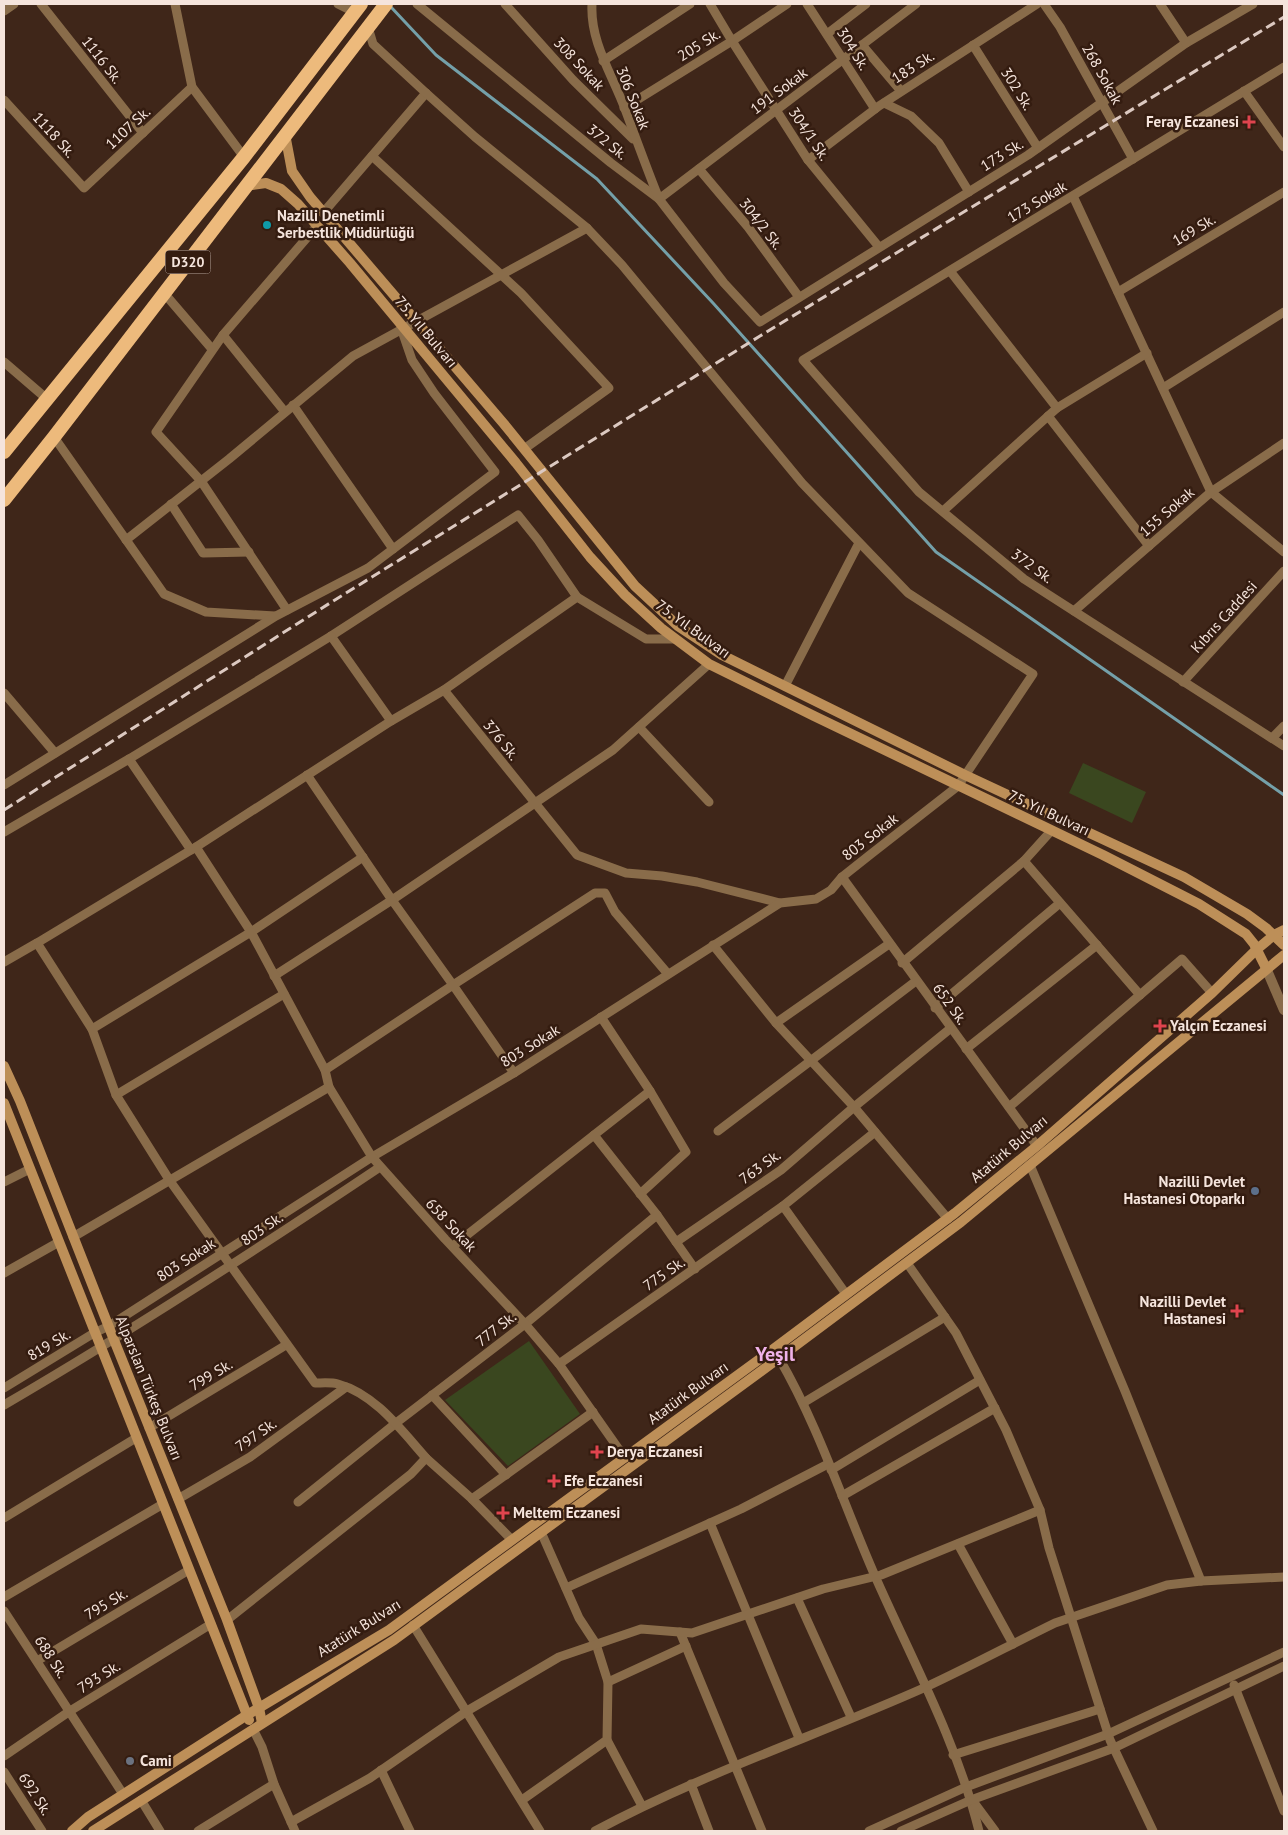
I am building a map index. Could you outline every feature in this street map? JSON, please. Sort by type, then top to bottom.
[{"type":"highway","name":"D320","points":[[4,500],[386,4]]},
{"type":"highway","name":"D320","points":[[4,452],[244,156],[358,8]]},
{"type":"main road","name":"75. Yıl Bulvarı","points":[[286,134],[292,171],[323,213],[524,449],[635,586],[678,626],[722,655],[965,775],[1184,877],[1247,914],[1284,945]]},
{"type":"main road","name":"75. Yıl Bulvarı","points":[[245,186],[266,183],[281,188],[317,226],[590,557],[625,596],[675,638],[709,664],[1103,855],[1199,904],[1246,934],[1266,968]]},
{"type":"main road","name":"Atatürk Bulvarı","points":[[72,1831],[88,1817],[247,1714],[389,1630],[948,1219],[1037,1146],[1212,993],[1256,950],[1274,935],[1284,930]]},
{"type":"main road","name":"Atatürk Bulvarı","points":[[93,1831],[394,1640],[779,1358],[961,1222],[1284,955]]},
{"type":"main road","name":"Alparslan Türkeş Bulvarı","points":[[4,1066],[20,1101],[108,1326],[227,1620],[259,1708],[262,1723]]},
{"type":"main road","name":"Alparslan Türkeş Bulvarı","points":[[4,1103],[100,1349],[253,1729]]},
{"type":"main road","points":[[438,1594],[445,1602]]},
{"type":"main road","points":[[389,1630],[394,1640]]},
{"type":"street","points":[[4,11],[14,4]]},
{"type":"street","name":"1116 Sk.","points":[[41,4],[142,134]]},
{"type":"street","points":[[175,4],[192,87],[244,156]]},
{"type":"street","points":[[338,4],[358,8]]},
{"type":"street","name":"372 Sk.","points":[[417,4],[611,164],[659,199],[724,283],[760,322]]},
{"type":"street","name":"308 Sokak","points":[[504,4],[573,80],[635,141]]},
{"type":"street","name":"306 Sokak","points":[[592,4],[592,20],[603,61],[624,108],[635,141],[659,199]]},
{"type":"street","points":[[603,61],[690,4]]},
{"type":"street","name":"304/1 Sk.","points":[[710,4],[808,160],[879,247]]},
{"type":"street","name":"205 Sk.","points":[[624,108],[732,41],[787,4]]},
{"type":"street","name":"304 Sk.","points":[[807,4],[875,109]]},
{"type":"street","points":[[827,34],[866,4]]},
{"type":"street","name":"191 Sokak","points":[[659,199],[916,4]]},
{"type":"street","name":"183 Sk.","points":[[808,160],[875,109],[1037,4]]},
{"type":"street","points":[[1160,4],[1186,43]]},
{"type":"street","name":"173 Sk.","points":[[760,322],[1038,148],[1186,43],[1254,4]]},
{"type":"street","name":"268 Sokak","points":[[1046,5],[1133,159]]},
{"type":"street","points":[[369,25],[372,44],[475,137],[587,228],[622,265],[802,484],[860,542],[785,686]]},
{"type":"street","points":[[862,45],[902,91]]},
{"type":"street","name":"302 Sk.","points":[[972,45],[1038,148]]},
{"type":"street","name":"173 Sokak","points":[[803,360],[1284,67]]},
{"type":"street","name":"1107 Sk.","points":[[84,188],[192,87]]},
{"type":"street","points":[[1244,91],[1284,147]]},
{"type":"street","points":[[323,213],[426,93]]},
{"type":"street","name":"1118 Sk.","points":[[4,100],[84,188]]},
{"type":"street","points":[[884,103],[911,116],[940,143],[969,192]]},
{"type":"street","points":[[372,156],[521,293],[609,388],[524,449]]},
{"type":"street","name":"304/2 Sk.","points":[[698,169],[748,227],[799,298]]},
{"type":"street","name":"169 Sk.","points":[[1118,292],[1284,192]]},
{"type":"street","points":[[1074,196],[1211,492],[1284,552]]},
{"type":"street","points":[[288,610],[201,481],[156,432],[212,349],[317,226]]},
{"type":"street","points":[[126,540],[353,356],[587,228]]},
{"type":"street","points":[[950,271],[1057,408]]},
{"type":"street","points":[[164,293],[212,349]]},
{"type":"street","points":[[1163,388],[1284,312]]},
{"type":"street","points":[[4,785],[276,616],[368,568],[495,472],[434,393],[412,360],[402,328]]},
{"type":"street","points":[[223,335],[285,412]]},
{"type":"street","points":[[943,512],[1057,408],[1146,352]]},
{"type":"street","name":"372 Sk.","points":[[803,360],[919,492],[1024,579],[1284,746]]},
{"type":"street","points":[[4,362],[47,399]]},
{"type":"street","points":[[294,405],[393,549]]},
{"type":"street","points":[[1048,416],[1149,546]]},
{"type":"street","points":[[54,437],[164,594],[206,612],[276,616]]},
{"type":"street","name":"155 Sokak","points":[[1074,611],[1211,492],[1284,443]]},
{"type":"street","points":[[171,504],[203,553],[250,552]]},
{"type":"street","points":[[4,832],[130,759],[330,636],[518,515],[538,540],[577,597],[646,640],[675,638]]},
{"type":"street","name":"803 Sokak","points":[[108,1326],[372,1157],[514,1073],[780,903],[816,899],[831,890],[842,877],[958,786],[1033,674],[908,593],[860,542]]},
{"type":"street","name":"Kıbrıs Caddesi","points":[[1183,682],[1284,571]]},
{"type":"street","points":[[4,962],[193,848],[391,721],[444,690],[577,597]]},
{"type":"street","points":[[330,636],[391,721]]},
{"type":"street","points":[[274,976],[392,900],[613,750],[709,664]]},
{"type":"street","name":"376 Sk.","points":[[444,690],[577,855],[626,873],[662,876],[697,882],[780,903]]},
{"type":"street","points":[[4,693],[55,753]]},
{"type":"street","points":[[1272,738],[1284,726]]},
{"type":"street","points":[[639,727],[709,802]]},
{"type":"street","name":"658 Sokak","points":[[130,759],[252,932],[324,1070],[329,1087],[372,1157],[445,1240],[453,1246],[525,1324],[559,1364],[624,1458]]},
{"type":"street","points":[[307,775],[392,900],[514,1073]]},
{"type":"street","points":[[902,963],[1024,861],[1051,831]]},
{"type":"street","points":[[92,1029],[252,932],[363,857]]},
{"type":"street","points":[[1024,861],[1140,995]]},
{"type":"street","name":"652 Sk.","points":[[842,877],[902,963],[1037,1146]]},
{"type":"street","points":[[324,1070],[595,893],[605,893],[615,912],[668,974]]},
{"type":"street","points":[[935,1008],[1060,903]]},
{"type":"street","points":[[37,943],[92,1029],[116,1094],[170,1181],[314,1383],[336,1383],[375,1404],[396,1423],[426,1458],[472,1499],[512,1540]]},
{"type":"street","points":[[776,1023],[889,944]]},
{"type":"street","points":[[713,945],[776,1023],[854,1107],[948,1219]]},
{"type":"street","points":[[966,1049],[1097,945]]},
{"type":"street","points":[[1009,1107],[1182,959],[1212,993]]},
{"type":"street","points":[[1266,968],[1284,1010]]},
{"type":"street","points":[[718,1131],[916,981]]},
{"type":"street","points":[[116,1094],[284,994]]},
{"type":"street","points":[[601,1017],[650,1091],[686,1152],[640,1194]]},
{"type":"street","name":"763 Sk.","points":[[676,1242],[781,1170],[854,1107],[951,1028]]},
{"type":"street","points":[[73,1237],[329,1087]]},
{"type":"street","points":[[453,1246],[650,1091]]},
{"type":"street","name":"775 Sk.","points":[[559,1364],[784,1206],[875,1132]]},
{"type":"street","points":[[594,1135],[657,1215],[695,1268]]},
{"type":"street","points":[[1030,1165],[1125,1391],[1201,1581]]},
{"type":"street","name":"803 Sk.","points":[[4,1405],[100,1349],[230,1267],[380,1167]]},
{"type":"street","points":[[4,1182],[30,1169]]},
{"type":"street","points":[[784,1206],[846,1294]]},
{"type":"street","name":"777 Sk.","points":[[298,1502],[396,1423],[525,1324],[657,1215]]},
{"type":"street","points":[[4,1273],[58,1242]]},
{"type":"street","points":[[907,1263],[956,1333],[1006,1430],[1040,1510],[1049,1548],[1108,1734],[1153,1831]]},
{"type":"street","points":[[803,1403],[945,1317]]},
{"type":"street","name":"819 Sk.","points":[[4,1388],[108,1326]]},
{"type":"street","name":"799 Sk.","points":[[149,1428],[286,1344]]},
{"type":"street","points":[[779,1358],[803,1403],[875,1577],[926,1686],[966,1787],[972,1800],[994,1831]]},
{"type":"street","points":[[566,1588],[741,1510],[830,1467],[980,1380]]},
{"type":"street","name":"797 Sk.","points":[[178,1499],[250,1457],[346,1387]]},
{"type":"street","points":[[432,1395],[506,1475]]},
{"type":"street","points":[[842,1496],[995,1408]]},
{"type":"street","points":[[472,1499],[593,1412]]},
{"type":"street","points":[[4,1518],[136,1438]]},
{"type":"street","points":[[227,1620],[411,1474],[426,1458]]},
{"type":"street","points":[[4,1597],[163,1504]]},
{"type":"street","points":[[291,1822],[381,1770],[466,1711],[559,1658],[641,1629],[692,1633],[822,1589],[875,1577],[1040,1510]]},
{"type":"street","points":[[710,1523],[800,1738]]},
{"type":"street","points":[[541,1532],[579,1618],[596,1644],[608,1682],[607,1740],[642,1806]]},
{"type":"street","points":[[958,1544],[1013,1644]]},
{"type":"street","name":"795 Sk.","points":[[37,1661],[190,1570]]},
{"type":"street","points":[[595,1831],[642,1806],[734,1765],[926,1686],[1071,1617],[1167,1585],[1201,1581],[1284,1577]]},
{"type":"street","points":[[797,1598],[851,1717]]},
{"type":"street","name":"688 Sk.","points":[[4,1610],[123,1794]]},
{"type":"street","name":"793 Sk.","points":[[4,1756],[70,1711],[211,1624]]},
{"type":"street","points":[[414,1625],[540,1831]]},
{"type":"street","points":[[680,1632],[762,1831]]},
{"type":"street","points":[[608,1682],[686,1646]]},
{"type":"street","points":[[869,1831],[966,1787],[1108,1734],[1284,1652]]},
{"type":"street","points":[[901,1831],[972,1800],[1114,1748],[1284,1666]]},
{"type":"street","points":[[1231,1677],[1284,1811]]},
{"type":"street","points":[[953,1754],[1100,1709]]},
{"type":"street","points":[[262,1723],[262,1747]]},
{"type":"street","points":[[253,1729],[262,1747],[274,1784],[295,1831]]},
{"type":"street","points":[[522,1800],[607,1740]]},
{"type":"street","points":[[381,1770],[410,1831]]},
{"type":"street","name":"692 Sk.","points":[[4,1772],[42,1831]]},
{"type":"street","points":[[198,1831],[274,1784]]},
{"type":"street","points":[[691,1784],[709,1831]]},
{"type":"street","points":[[141,1800],[160,1831]]},
{"type":"street","points":[[972,1800],[979,1831]]},
{"type":"green space","points":[[1083,763],[1146,792],[1132,823],[1069,793]]},
{"type":"green space","points":[[529,1341],[580,1414],[508,1466],[445,1400]]},
{"type":"waterway","points":[[390,6],[436,55],[597,179],[713,303],[936,552],[1284,795]]},
{"type":"railway","points":[[4,810],[330,603],[760,336],[1284,17]]},
{"type":"place","name":"Feray Eczanesi","points":[[1249,122]]},
{"type":"place","name":"Nazilli Denetimli Serbestlik Müdürlüğü","points":[[267,225]]},
{"type":"place","name":"Yalçın Eczanesi","points":[[1160,1026]]},
{"type":"place","name":"Nazilli Devlet Hastanesi Otoparkı","points":[[1255,1191]]},
{"type":"place","name":"Nazilli Devlet Hastanesi","points":[[1237,1311]]},
{"type":"place","name":"Derya Eczanesi","points":[[597,1452]]},
{"type":"place","name":"Efe Eczanesi","points":[[554,1481]]},
{"type":"place","name":"Meltem Eczanesi","points":[[503,1513]]},
{"type":"place","name":"Cami","points":[[130,1761]]},
{"type":"district","name":"Yeşil","points":[[775,1354]]}]
